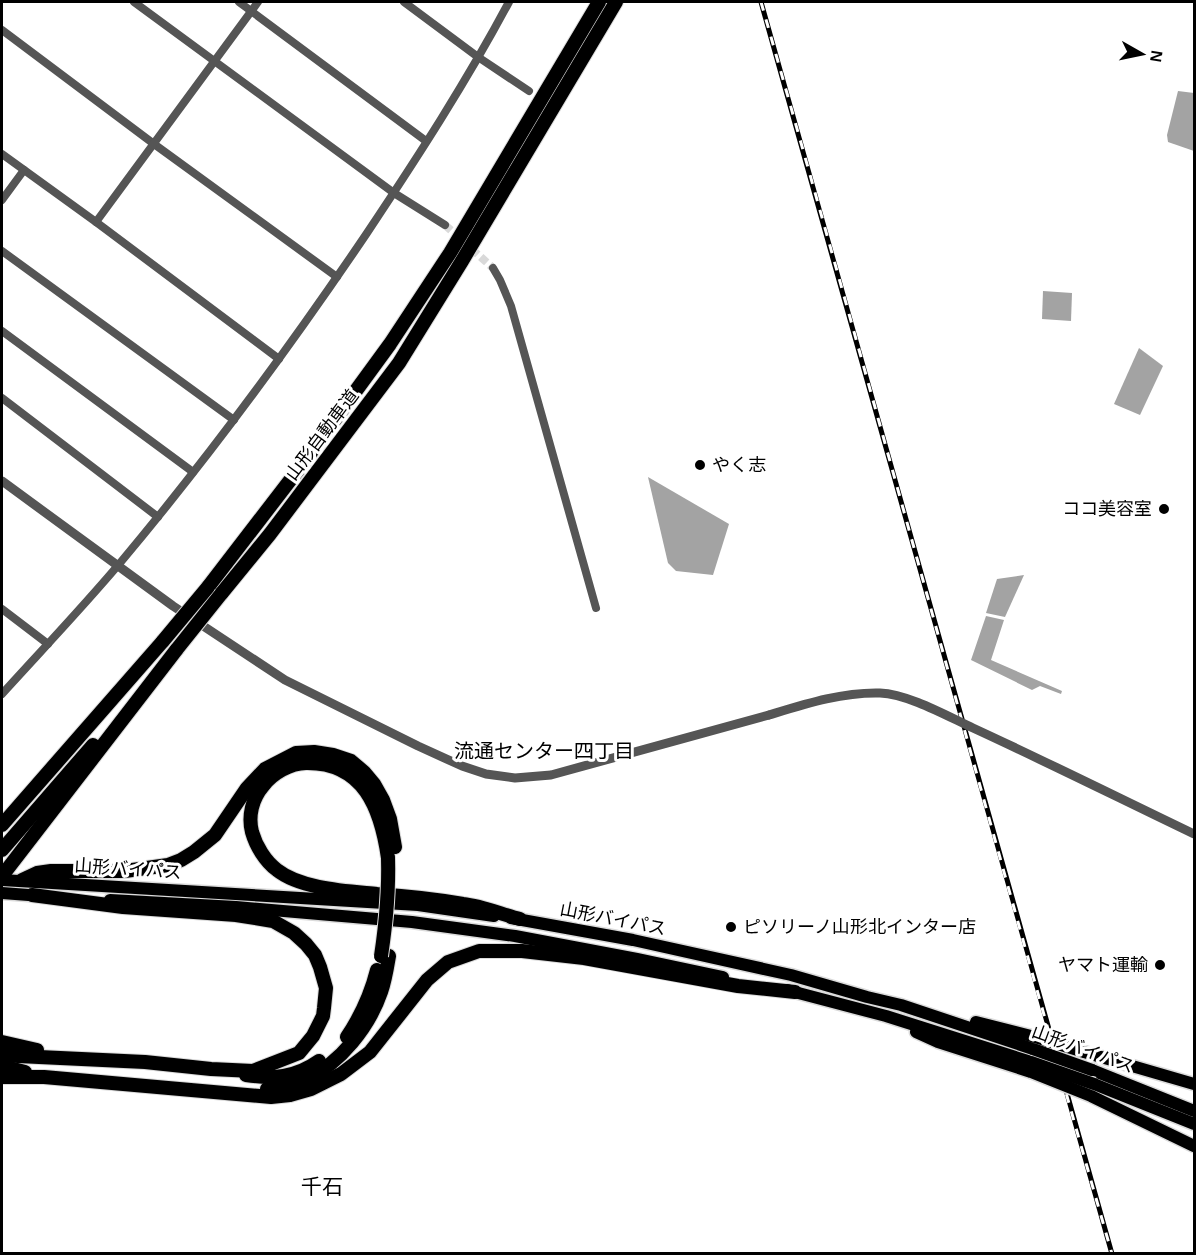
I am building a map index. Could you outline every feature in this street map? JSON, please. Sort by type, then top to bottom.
[{"type":"highway","name":"山形自動車道","points":[[2,825],[163,641],[325,434],[390,344],[450,253],[598,2]]},
{"type":"highway","name":"山形自動車道","points":[[2,850],[177,649],[270,534],[399,363],[616,2]]},
{"type":"highway","points":[[2,878],[177,649]]},
{"type":"highway","points":[[22,880],[37,873],[51,871],[125,871],[168,865],[181,860],[215,835],[248,788],[265,769],[296,753],[314,752],[333,755],[351,761],[364,772],[383,800],[390,819],[392,858],[388,883],[382,991],[374,1010],[355,1040],[340,1055],[307,1079],[288,1086],[269,1089],[220,1092]]},
{"type":"highway","points":[[392,858],[371,798],[350,775],[340,769],[327,764],[301,763],[268,779],[260,789],[250,814],[254,838],[262,855],[276,870],[294,880],[336,890],[465,904],[520,920]]},
{"type":"highway","name":"山形バイパス","points":[[2,878],[418,905],[520,920],[667,948],[792,975],[902,1005],[1032,1055],[1093,1090],[1194,1124]]},
{"type":"highway","name":"山形バイパス","points":[[2,893],[236,907],[412,922],[515,936],[795,992],[1092,1070],[1194,1111]]},
{"type":"highway","points":[[32,895],[123,907],[266,919],[294,933],[306,944],[320,967],[326,988],[323,1016],[313,1036],[299,1053],[253,1071],[211,1069]]},
{"type":"highway","points":[[2,1077],[44,1077],[271,1097],[290,1095],[311,1089],[341,1074],[370,1052],[428,980],[448,962],[479,951],[522,951],[584,958],[738,986],[795,992]]},
{"type":"highway","points":[[2,1054],[145,1062],[267,1078],[285,1076],[316,1063],[348,1035],[366,1005],[385,956]]},
{"type":"highway","points":[[2,1042],[72,1058]]},
{"type":"highway","points":[[1032,1055],[1084,1052],[1194,1084]]},
{"type":"highway","points":[[2,1066],[44,1077]]},
{"type":"highway","points":[[1093,1090],[1194,1146]]},
{"type":"street","points":[[134,2],[394,193],[445,225]]},
{"type":"street","points":[[239,2],[426,141]]},
{"type":"street","points":[[96,222],[258,2]]},
{"type":"street","points":[[404,2],[478,57],[529,91]]},
{"type":"street","points":[[2,694],[158,517],[279,359],[394,193],[478,57],[505,3]]},
{"type":"street","points":[[2,30],[337,277]]},
{"type":"street","points":[[2,154],[279,359]]},
{"type":"street","points":[[2,200],[24,170]]},
{"type":"street","points":[[2,251],[234,420]]},
{"type":"street","points":[[493,268],[511,306],[596,608]]},
{"type":"street","points":[[2,331],[193,472]]},
{"type":"street","points":[[2,398],[158,517]]},
{"type":"street","points":[[2,482],[173,606],[285,681],[418,746],[486,774],[515,778],[551,775],[810,703],[861,693],[883,693],[913,701],[1002,741],[1194,834]]},
{"type":"street","points":[[2,609],[48,644]]},
{"type":"shaded area","points":[[1178,91],[1194,93],[1194,151],[1168,142],[1167,135]]},
{"type":"shaded area","points":[[1043,291],[1072,293],[1071,321],[1042,319]]},
{"type":"shaded area","points":[[1139,348],[1163,366],[1140,415],[1114,404]]},
{"type":"shaded area","points":[[648,477],[729,524],[713,575],[676,571],[668,563]]},
{"type":"shaded area","points":[[1024,575],[1005,617],[986,613],[997,579]]},
{"type":"shaded area","points":[[986,616],[1004,620],[991,660],[1062,691],[1061,694],[1040,686],[1032,690],[971,660]]},
{"type":"tunnel","points":[[445,225],[493,268]]},
{"type":"railway","points":[[761,2],[1112,1254]]},
{"type":"place","name":"やく志","points":[[700,465]]},
{"type":"place","name":"ココ美容室","points":[[1164,509]]},
{"type":"place","name":"ピソリーノ山形北インター店","points":[[731,927]]},
{"type":"place","name":"ヤマト運輸","points":[[1160,965]]},
{"type":"district","name":"流通センター四丁目","points":[[544,751]]},
{"type":"district","name":"千石","points":[[322,1187]]}]
